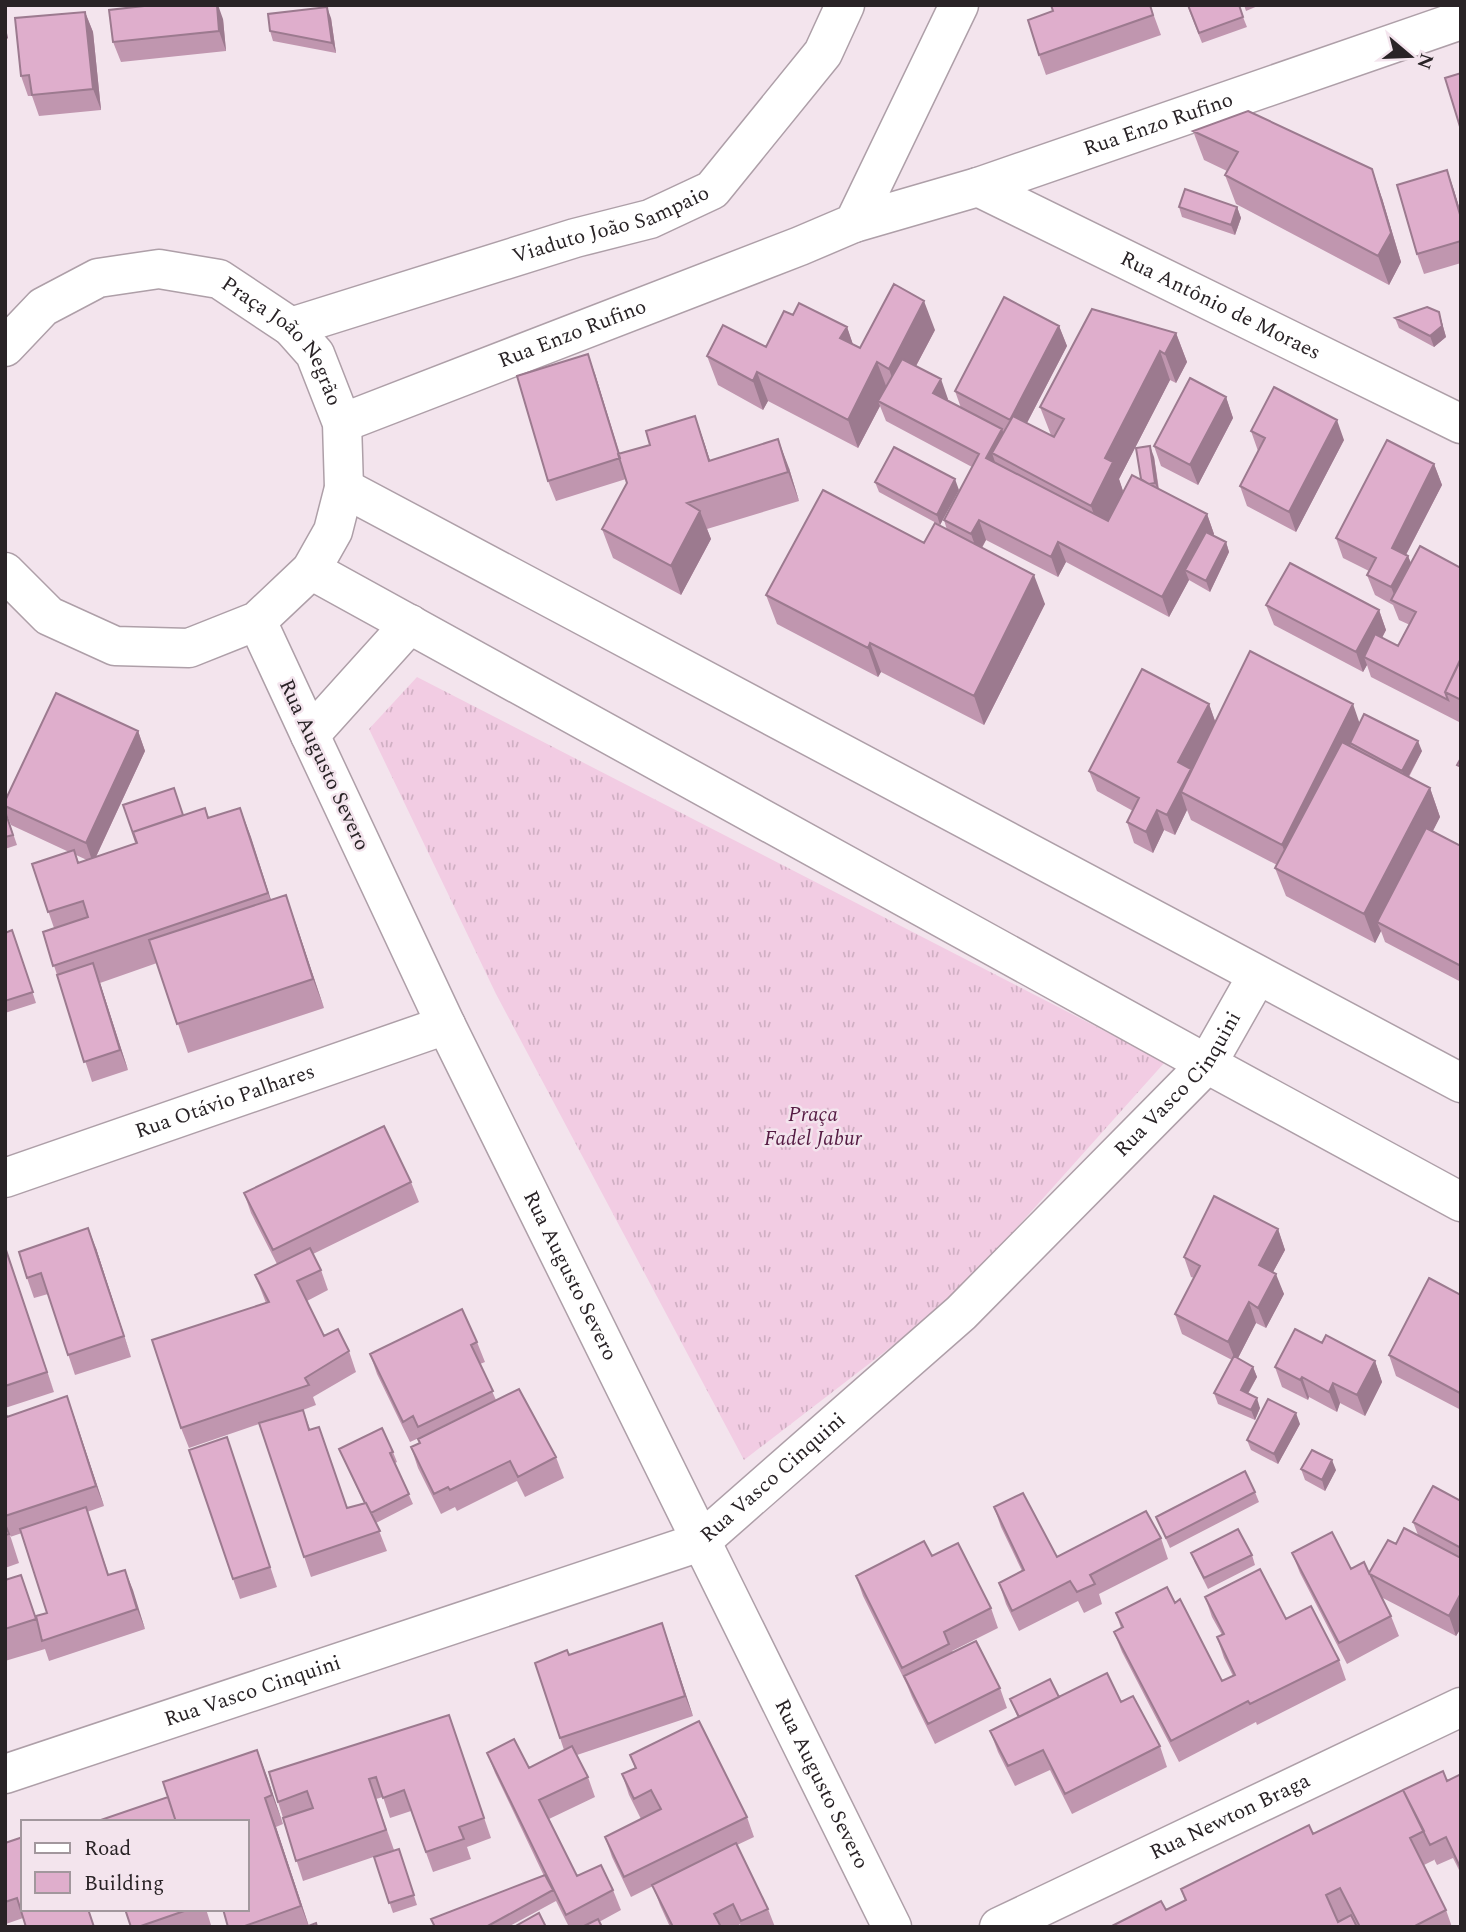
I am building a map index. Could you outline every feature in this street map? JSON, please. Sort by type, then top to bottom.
[{"type":"street","name":"Viaduto João Sampaio","points":[[291,327],[562,242],[650,219],[712,190],[823,53],[845,5]]},
{"type":"street","points":[[854,223],[958,5]]},
{"type":"street","name":"Rua Enzo Rufino","points":[[342,423],[854,223],[978,187],[1461,20]]},
{"type":"street","name":"Rua Antônio de Moraes","points":[[978,187],[1461,424]]},
{"type":"street","name":"Praça João Negrão","points":[[8,340],[43,307],[98,278],[159,269],[219,279],[291,327],[315,354],[342,423],[344,488],[333,531],[312,570],[257,621]]},
{"type":"street","points":[[344,488],[1461,1083]]},
{"type":"street","points":[[312,570],[1461,1202]]},
{"type":"street","points":[[5,572],[49,617],[115,646],[189,648],[257,621]]},
{"type":"street","name":"Rua Augusto Severo","points":[[257,621],[446,1026],[892,1927]]},
{"type":"street","points":[[310,735],[410,624]]},
{"type":"street","name":"Rua Vasco Cinquini","points":[[5,1774],[700,1542],[961,1312],[1207,1064],[1257,976]]},
{"type":"street","name":"Rua Otávio Palhares","points":[[5,1178],[446,1026]]},
{"type":"street","name":"Rua Newton Braga","points":[[999,1927],[1461,1707]]},
{"type":"green space","name":"Praça Fadel Jabur","points":[[417,677],[1165,1062],[952,1300],[744,1460],[496,994],[369,729]]},
{"type":"building","points":[[153,5],[217,5],[219,31],[113,42],[109,10]]},
{"type":"building","points":[[1051,5],[1150,5],[1153,15],[1039,55],[1028,20],[1053,11]]},
{"type":"building","points":[[1188,5],[1239,5],[1243,17],[1199,33]]},
{"type":"building","points":[[327,7],[332,43],[270,31],[268,14]]},
{"type":"building","points":[[85,12],[93,89],[32,95],[29,75],[21,76],[15,18]]},
{"type":"building","points":[[1461,73],[1461,130],[1445,78]]},
{"type":"building","points":[[1248,111],[1372,169],[1391,233],[1378,256],[1225,175],[1238,152],[1193,131]]},
{"type":"building","points":[[1447,170],[1461,218],[1461,241],[1417,254],[1397,185]]},
{"type":"building","points":[[1185,189],[1237,207],[1231,225],[1179,207]]},
{"type":"building","points":[[894,284],[924,301],[889,369],[877,362],[848,420],[757,372],[753,381],[707,356],[723,325],[766,347],[784,311],[793,315],[799,303],[847,327],[840,338],[860,348]]},
{"type":"building","points":[[1004,297],[1059,326],[1010,420],[955,391]]},
{"type":"building","points":[[1427,307],[1439,312],[1442,326],[1430,336],[1395,318]]},
{"type":"building","points":[[1092,309],[1176,333],[1165,354],[1160,351],[1105,458],[1113,462],[1091,506],[992,453],[1013,416],[1054,437],[1064,419],[1040,407]]},
{"type":"building","points":[[588,354],[620,458],[548,481],[517,376]]},
{"type":"building","points":[[902,359],[941,379],[933,393],[1002,429],[986,458],[1108,521],[1132,475],[1207,514],[1162,597],[1058,542],[1051,557],[979,520],[971,534],[944,520],[979,454],[878,401]]},
{"type":"building","points":[[1190,378],[1226,397],[1190,465],[1154,446]]},
{"type":"building","points":[[1274,387],[1337,420],[1289,512],[1240,486],[1265,438],[1251,431]]},
{"type":"building","points":[[695,416],[709,461],[778,439],[788,472],[687,503],[700,511],[671,566],[602,529],[627,483],[618,454],[650,445],[646,431]]},
{"type":"building","points":[[1387,440],[1434,464],[1392,548],[1408,556],[1391,587],[1367,575],[1376,558],[1336,538]]},
{"type":"building","points":[[1150,446],[1155,483],[1149,484],[1141,479],[1136,448]]},
{"type":"building","points":[[894,447],[955,479],[937,515],[875,482]]},
{"type":"building","points":[[823,490],[924,543],[935,523],[1034,575],[974,696],[870,643],[868,648],[766,595]]},
{"type":"building","points":[[1206,532],[1226,542],[1206,581],[1185,570]]},
{"type":"building","points":[[1420,546],[1461,568],[1461,658],[1445,692],[1448,700],[1364,657],[1375,634],[1398,646],[1416,612],[1391,600]]},
{"type":"building","points":[[1290,563],[1379,610],[1356,652],[1266,605]]},
{"type":"building","points":[[1250,651],[1353,704],[1282,845],[1181,792]]},
{"type":"building","points":[[1461,659],[1461,700],[1445,692]]},
{"type":"building","points":[[1142,669],[1209,704],[1178,762],[1191,769],[1167,815],[1157,810],[1146,832],[1127,822],[1139,798],[1089,771]]},
{"type":"building","points":[[56,693],[138,731],[86,843],[5,806]]},
{"type":"building","points":[[1364,714],[1418,741],[1402,771],[1350,743]]},
{"type":"building","points":[[1342,742],[1430,788],[1364,914],[1275,868]]},
{"type":"building","points":[[174,788],[183,815],[133,832],[136,842],[123,805]]},
{"type":"building","points":[[205,808],[208,818],[240,808],[268,893],[53,966],[43,932],[88,917],[83,901],[48,912],[32,864],[74,850],[78,863],[137,843],[133,832]]},
{"type":"building","points":[[5,811],[13,835],[5,837]]},
{"type":"building","points":[[1426,828],[1461,846],[1461,966],[1377,922]]},
{"type":"building","points":[[286,895],[313,979],[177,1024],[149,940]]},
{"type":"building","points":[[12,930],[33,992],[5,1001],[5,933]]},
{"type":"building","points":[[93,963],[120,1050],[84,1062],[57,975]]},
{"type":"building","points":[[384,1126],[411,1182],[273,1250],[244,1193]]},
{"type":"building","points":[[1214,1196],[1278,1229],[1259,1265],[1276,1274],[1258,1308],[1249,1302],[1228,1342],[1175,1314],[1200,1266],[1184,1257]]},
{"type":"building","points":[[88,1228],[124,1336],[68,1355],[41,1273],[27,1278],[19,1252]]},
{"type":"building","points":[[5,1247],[47,1372],[5,1386]]},
{"type":"building","points":[[310,1248],[321,1270],[297,1281],[324,1336],[338,1329],[349,1351],[305,1378],[309,1385],[181,1428],[152,1340],[269,1302],[255,1275]]},
{"type":"building","points":[[1429,1278],[1461,1295],[1460,1393],[1389,1355]]},
{"type":"building","points":[[462,1309],[477,1342],[471,1345],[493,1391],[418,1427],[413,1416],[403,1422],[370,1354]]},
{"type":"building","points":[[1295,1329],[1322,1343],[1326,1335],[1375,1361],[1357,1395],[1333,1383],[1329,1392],[1302,1377],[1300,1380],[1275,1367]]},
{"type":"building","points":[[1234,1356],[1253,1367],[1241,1390],[1257,1398],[1251,1410],[1214,1393]]},
{"type":"building","points":[[519,1389],[556,1457],[518,1477],[510,1461],[450,1490],[448,1487],[434,1494],[411,1447],[420,1443],[418,1439]]},
{"type":"building","points":[[67,1396],[96,1486],[5,1516],[5,1412],[7,1417]]},
{"type":"building","points":[[1268,1399],[1296,1413],[1274,1454],[1247,1440]]},
{"type":"building","points":[[303,1410],[309,1430],[319,1427],[347,1508],[366,1503],[380,1531],[304,1557],[259,1423]]},
{"type":"building","points":[[382,1428],[409,1494],[371,1513],[339,1449]]},
{"type":"building","points":[[227,1437],[270,1567],[233,1579],[189,1450]]},
{"type":"building","points":[[1312,1450],[1332,1460],[1322,1480],[1301,1469]]},
{"type":"building","points":[[1245,1471],[1255,1492],[1166,1538],[1156,1517]]},
{"type":"building","points":[[1433,1486],[1461,1501],[1461,1548],[1413,1522]]},
{"type":"building","points":[[1023,1493],[1057,1557],[1146,1511],[1161,1538],[1090,1575],[1095,1584],[1077,1592],[1070,1581],[1012,1611],[999,1583],[1024,1570],[994,1507]]},
{"type":"building","points":[[86,1507],[108,1575],[125,1570],[137,1609],[42,1641],[36,1616],[47,1613],[20,1529]]},
{"type":"building","points":[[1404,1528],[1461,1558],[1461,1593],[1449,1616],[1370,1574],[1391,1616],[1339,1643],[1292,1553],[1332,1532],[1351,1569],[1364,1562],[1369,1573],[1388,1540],[1396,1544]]},
{"type":"building","points":[[1238,1529],[1252,1555],[1204,1578],[1191,1553]]},
{"type":"building","points":[[924,1541],[932,1556],[958,1543],[991,1608],[944,1632],[949,1644],[902,1668],[856,1576]]},
{"type":"building","points":[[1260,1569],[1286,1619],[1311,1606],[1339,1660],[1250,1704],[1248,1701],[1171,1741],[1114,1632],[1123,1627],[1116,1613],[1167,1587],[1175,1603],[1180,1599],[1222,1681],[1235,1675],[1217,1637],[1224,1634],[1205,1597]]},
{"type":"building","points":[[21,1575],[36,1619],[5,1629],[5,1580]]},
{"type":"building","points":[[662,1623],[685,1696],[560,1738],[535,1663],[567,1650],[569,1655]]},
{"type":"building","points":[[976,1641],[1000,1688],[928,1724],[904,1676]]},
{"type":"building","points":[[1107,1673],[1121,1702],[1133,1696],[1160,1746],[1065,1794],[1043,1750],[1008,1766],[990,1731]]},
{"type":"building","points":[[1050,1679],[1059,1697],[1019,1717],[1010,1699]]},
{"type":"building","points":[[449,1715],[484,1818],[459,1827],[464,1839],[426,1852],[404,1790],[383,1798],[376,1777],[369,1779],[386,1830],[296,1861],[283,1818],[313,1808],[307,1791],[278,1802],[269,1772]]},
{"type":"building","points":[[699,1721],[747,1817],[624,1877],[605,1837],[661,1809],[651,1790],[634,1799],[622,1774],[636,1768],[630,1755]]},
{"type":"building","points":[[514,1739],[529,1768],[572,1746],[588,1777],[539,1800],[577,1876],[601,1865],[613,1890],[566,1915],[487,1753]]},
{"type":"building","points":[[257,1750],[272,1795],[265,1798],[301,1906],[242,1927],[228,1927],[224,1911],[248,1911],[248,1820],[175,1820],[163,1782]]},
{"type":"building","points":[[1443,1771],[1447,1781],[1461,1774],[1461,1869],[1446,1837],[1430,1845],[1403,1790]]},
{"type":"building","points":[[1403,1790],[1424,1831],[1410,1838],[1446,1910],[1413,1927],[1360,1927],[1340,1888],[1326,1895],[1338,1922],[1351,1915],[1357,1927],[1110,1927],[1161,1901],[1166,1910],[1186,1900],[1181,1889],[1309,1825],[1313,1834]]},
{"type":"building","points":[[168,1797],[175,1820],[101,1820]]},
{"type":"building","points":[[21,1838],[21,1911],[17,1898],[5,1902],[5,1843]]},
{"type":"building","points":[[736,1843],[768,1909],[741,1921],[733,1904],[714,1914],[721,1927],[673,1927],[652,1885]]},
{"type":"building","points":[[399,1849],[414,1895],[389,1903],[374,1857]]},
{"type":"building","points":[[545,1875],[553,1890],[486,1927],[435,1927],[431,1919]]},
{"type":"building","points":[[21,1911],[89,1911],[94,1927],[26,1927]]},
{"type":"building","points":[[126,1911],[184,1911],[138,1927],[131,1927]]},
{"type":"building","points":[[539,1913],[546,1927],[514,1927]]},
{"type":"building","points":[[598,1919],[602,1927],[582,1927]]}]
